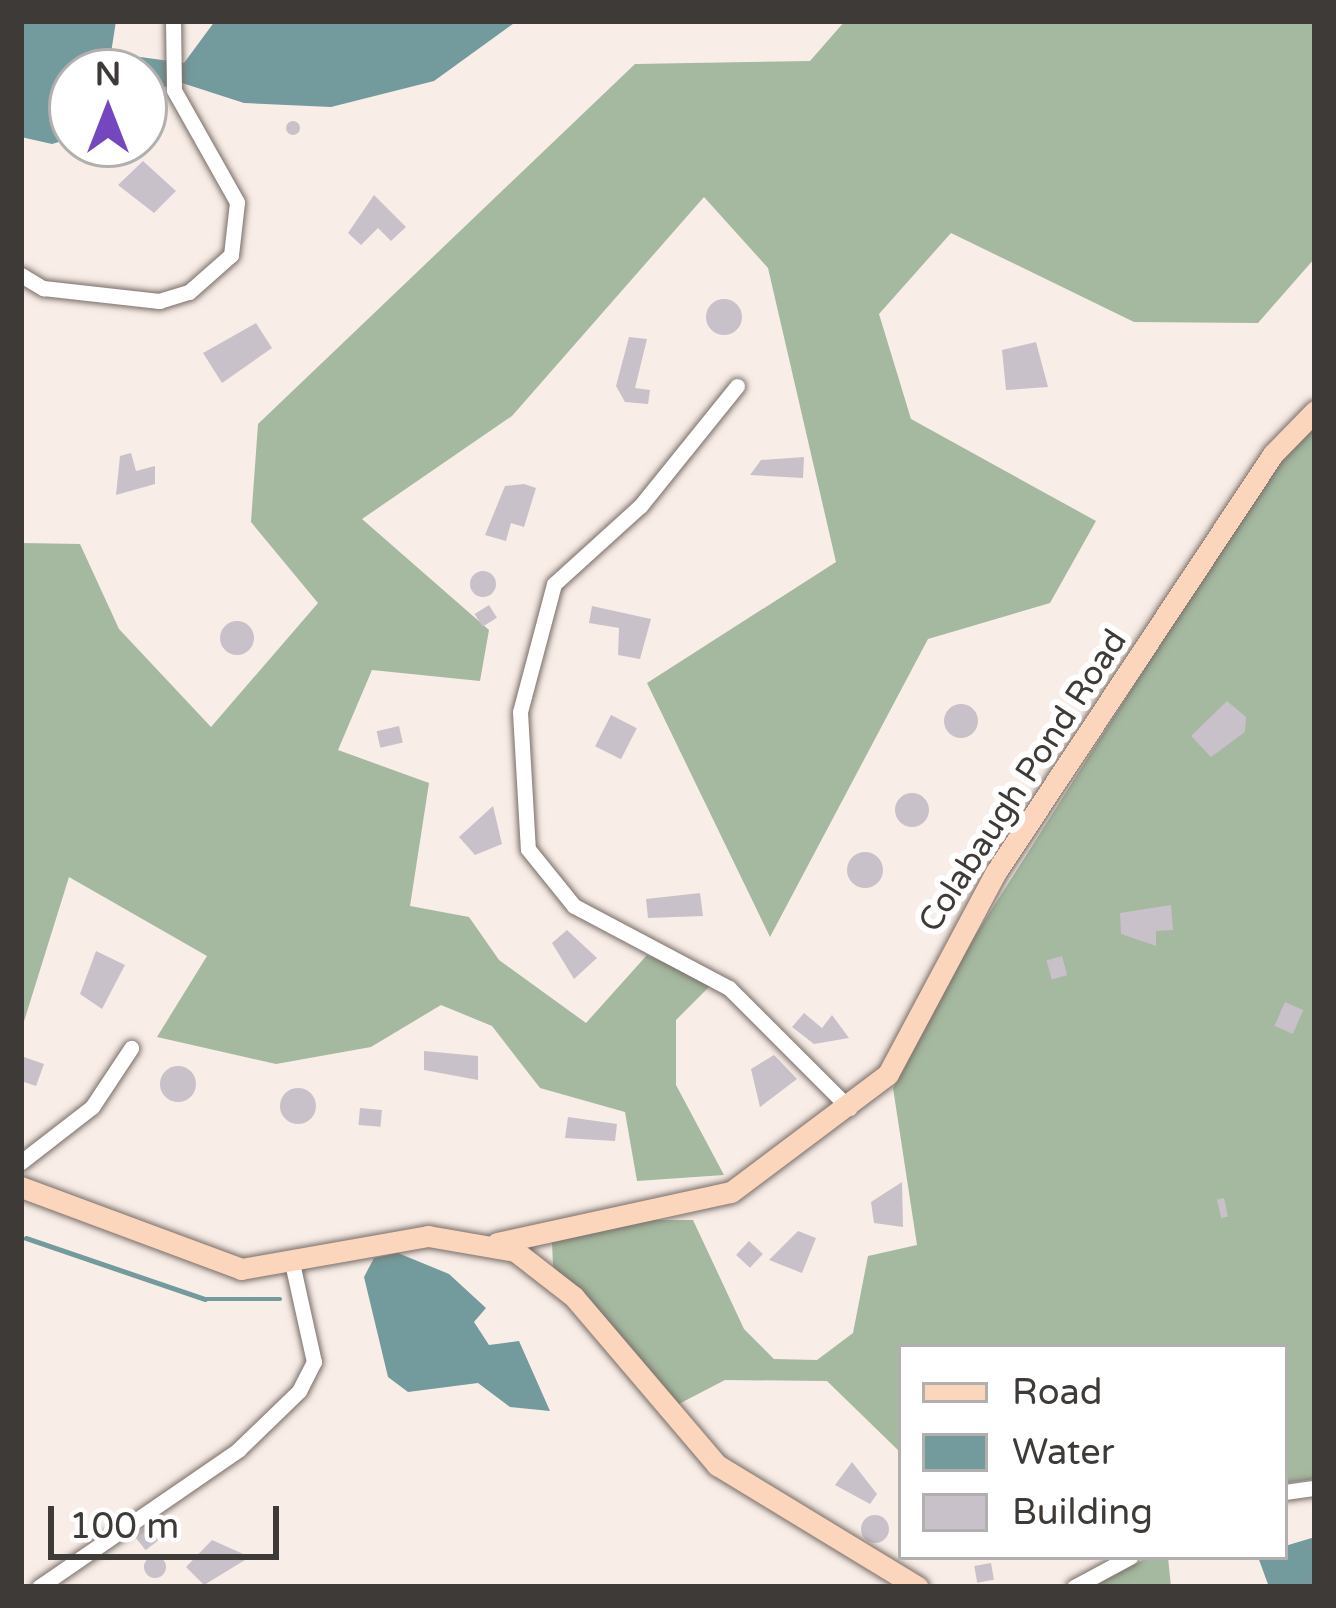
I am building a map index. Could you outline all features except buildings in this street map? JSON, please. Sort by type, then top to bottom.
[{"type":"street","points":[[21,275],[44,288],[159,301],[223,266],[237,202],[174,90],[173,21]]},
{"type":"street","points":[[736,386],[640,506],[554,584],[520,712],[530,860],[574,906],[709,971],[849,1108]]},
{"type":"street","name":"Colabaugh Pond Road","points":[[497,1243],[731,1192],[849,1108],[907,1049],[996,872],[1273,454],[1315,411]]},
{"type":"street","points":[[21,1162],[92,1106],[130,1048]]},
{"type":"street","points":[[21,1187],[203,1260],[293,1267],[418,1237],[497,1243],[560,1282],[717,1466],[918,1587]]},
{"type":"street","points":[[39,1587],[238,1450],[299,1391],[314,1362],[293,1267]]},
{"type":"street","points":[[1074,1587],[1124,1560]]},
{"type":"green space","points":[[845,21],[1315,21],[1315,258],[1258,323],[1134,322],[951,233],[879,314],[911,419],[1096,521],[1050,603],[928,639],[770,937],[647,683],[836,562],[768,268],[704,197],[512,416],[362,519],[489,630],[480,681],[372,670],[338,750],[429,783],[410,906],[469,917],[499,960],[586,1023],[647,955],[712,984],[676,1020],[676,1085],[724,1175],[637,1181],[625,1112],[540,1088],[492,1026],[441,1005],[371,1047],[276,1064],[157,1037],[207,956],[69,877],[21,1031],[21,543],[80,544],[119,629],[211,727],[318,603],[251,522],[258,424],[635,64],[810,61]]},
{"type":"green space","points":[[1315,426],[1315,1479],[1288,1483],[1288,1344],[898,1344],[898,1450],[827,1381],[725,1380],[673,1407],[553,1266],[552,1242],[628,1220],[693,1220],[744,1329],[774,1359],[817,1360],[853,1333],[868,1256],[917,1245],[893,1088],[940,991],[1277,460]]},
{"type":"green space","points":[[1142,1560],[1168,1560],[1171,1587],[1093,1587]]},
{"type":"water","points":[[21,21],[116,21],[112,48],[48,48],[48,143],[21,137]]},
{"type":"water","points":[[215,21],[517,21],[434,81],[331,107],[244,103],[179,82],[168,86],[168,61],[184,63]]},
{"type":"water","points":[[398,1253],[449,1274],[486,1308],[474,1322],[489,1345],[519,1341],[550,1411],[510,1407],[478,1383],[408,1392],[388,1377],[364,1277],[374,1258]]},
{"type":"water","points":[[1315,1537],[1315,1587],[1269,1587],[1259,1560],[1288,1560],[1288,1545]]},
{"type":"waterway","points":[[26,1238],[205,1299],[280,1299]]}]
